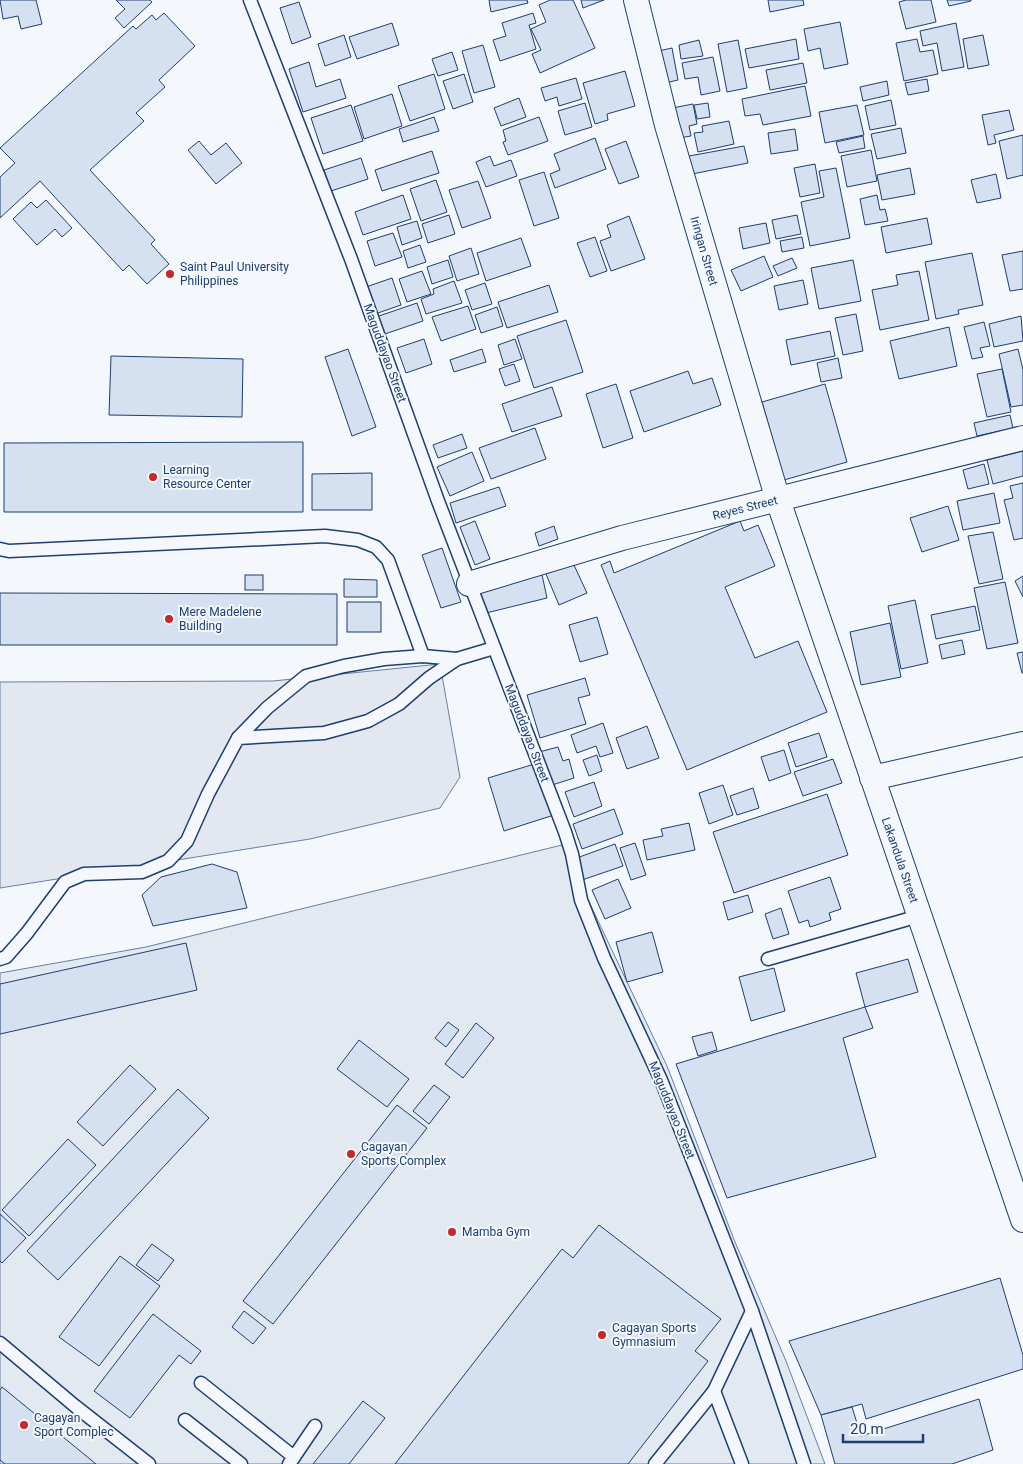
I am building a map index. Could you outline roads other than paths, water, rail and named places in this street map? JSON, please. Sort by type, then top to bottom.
[{"type":"street","name":"Iringan Street","points":[[636,0],[667,125],[778,500]]},
{"type":"street","name":"Reyes Street","points":[[469,584],[622,538],[1023,438]]},
{"type":"street","name":"Lakandula Street","points":[[778,500],[1023,1220]]},
{"type":"street","points":[[872,778],[1023,744]]},
{"type":"lane","name":"Maguddayao Street","points":[[250,0],[351,259],[469,584],[565,832],[572,854],[584,909],[604,958],[661,1080],[752,1311],[804,1464]]},
{"type":"lane","points":[[0,549],[19,550],[325,536],[358,540],[376,548],[388,560],[423,656]]},
{"type":"lane","points":[[238,738],[324,733],[368,721],[399,704],[429,678],[456,659],[494,648]]},
{"type":"lane","points":[[0,959],[6,957],[27,933],[65,882],[84,874],[142,872],[168,861],[188,841],[208,794],[238,738],[267,708],[306,676],[344,666],[384,659],[423,656],[456,659]]},
{"type":"lane","points":[[768,959],[919,916]]},
{"type":"lane","points":[[656,1464],[714,1392],[752,1311]]},
{"type":"lane","points":[[0,1344],[149,1464]]},
{"type":"lane","points":[[201,1383],[291,1461],[315,1426]]},
{"type":"lane","points":[[714,1392],[742,1464]]},
{"type":"lane","points":[[184,1420],[241,1464]]},
{"type":"place","name":"Saint Paul University Philippines","points":[[170,274]]},
{"type":"place","name":"Learning Resource Center","points":[[153,477]]},
{"type":"place","name":"Mere Madelene Building","points":[[169,619]]},
{"type":"place","name":"Cagayan Sports Complex","points":[[351,1154]]},
{"type":"place","name":"Mamba Gym","points":[[452,1232]]},
{"type":"place","name":"Cagayan Sports Gymnasium","points":[[602,1335]]},
{"type":"place","name":"Cagayan Sport Complec","points":[[24,1425]]}]
